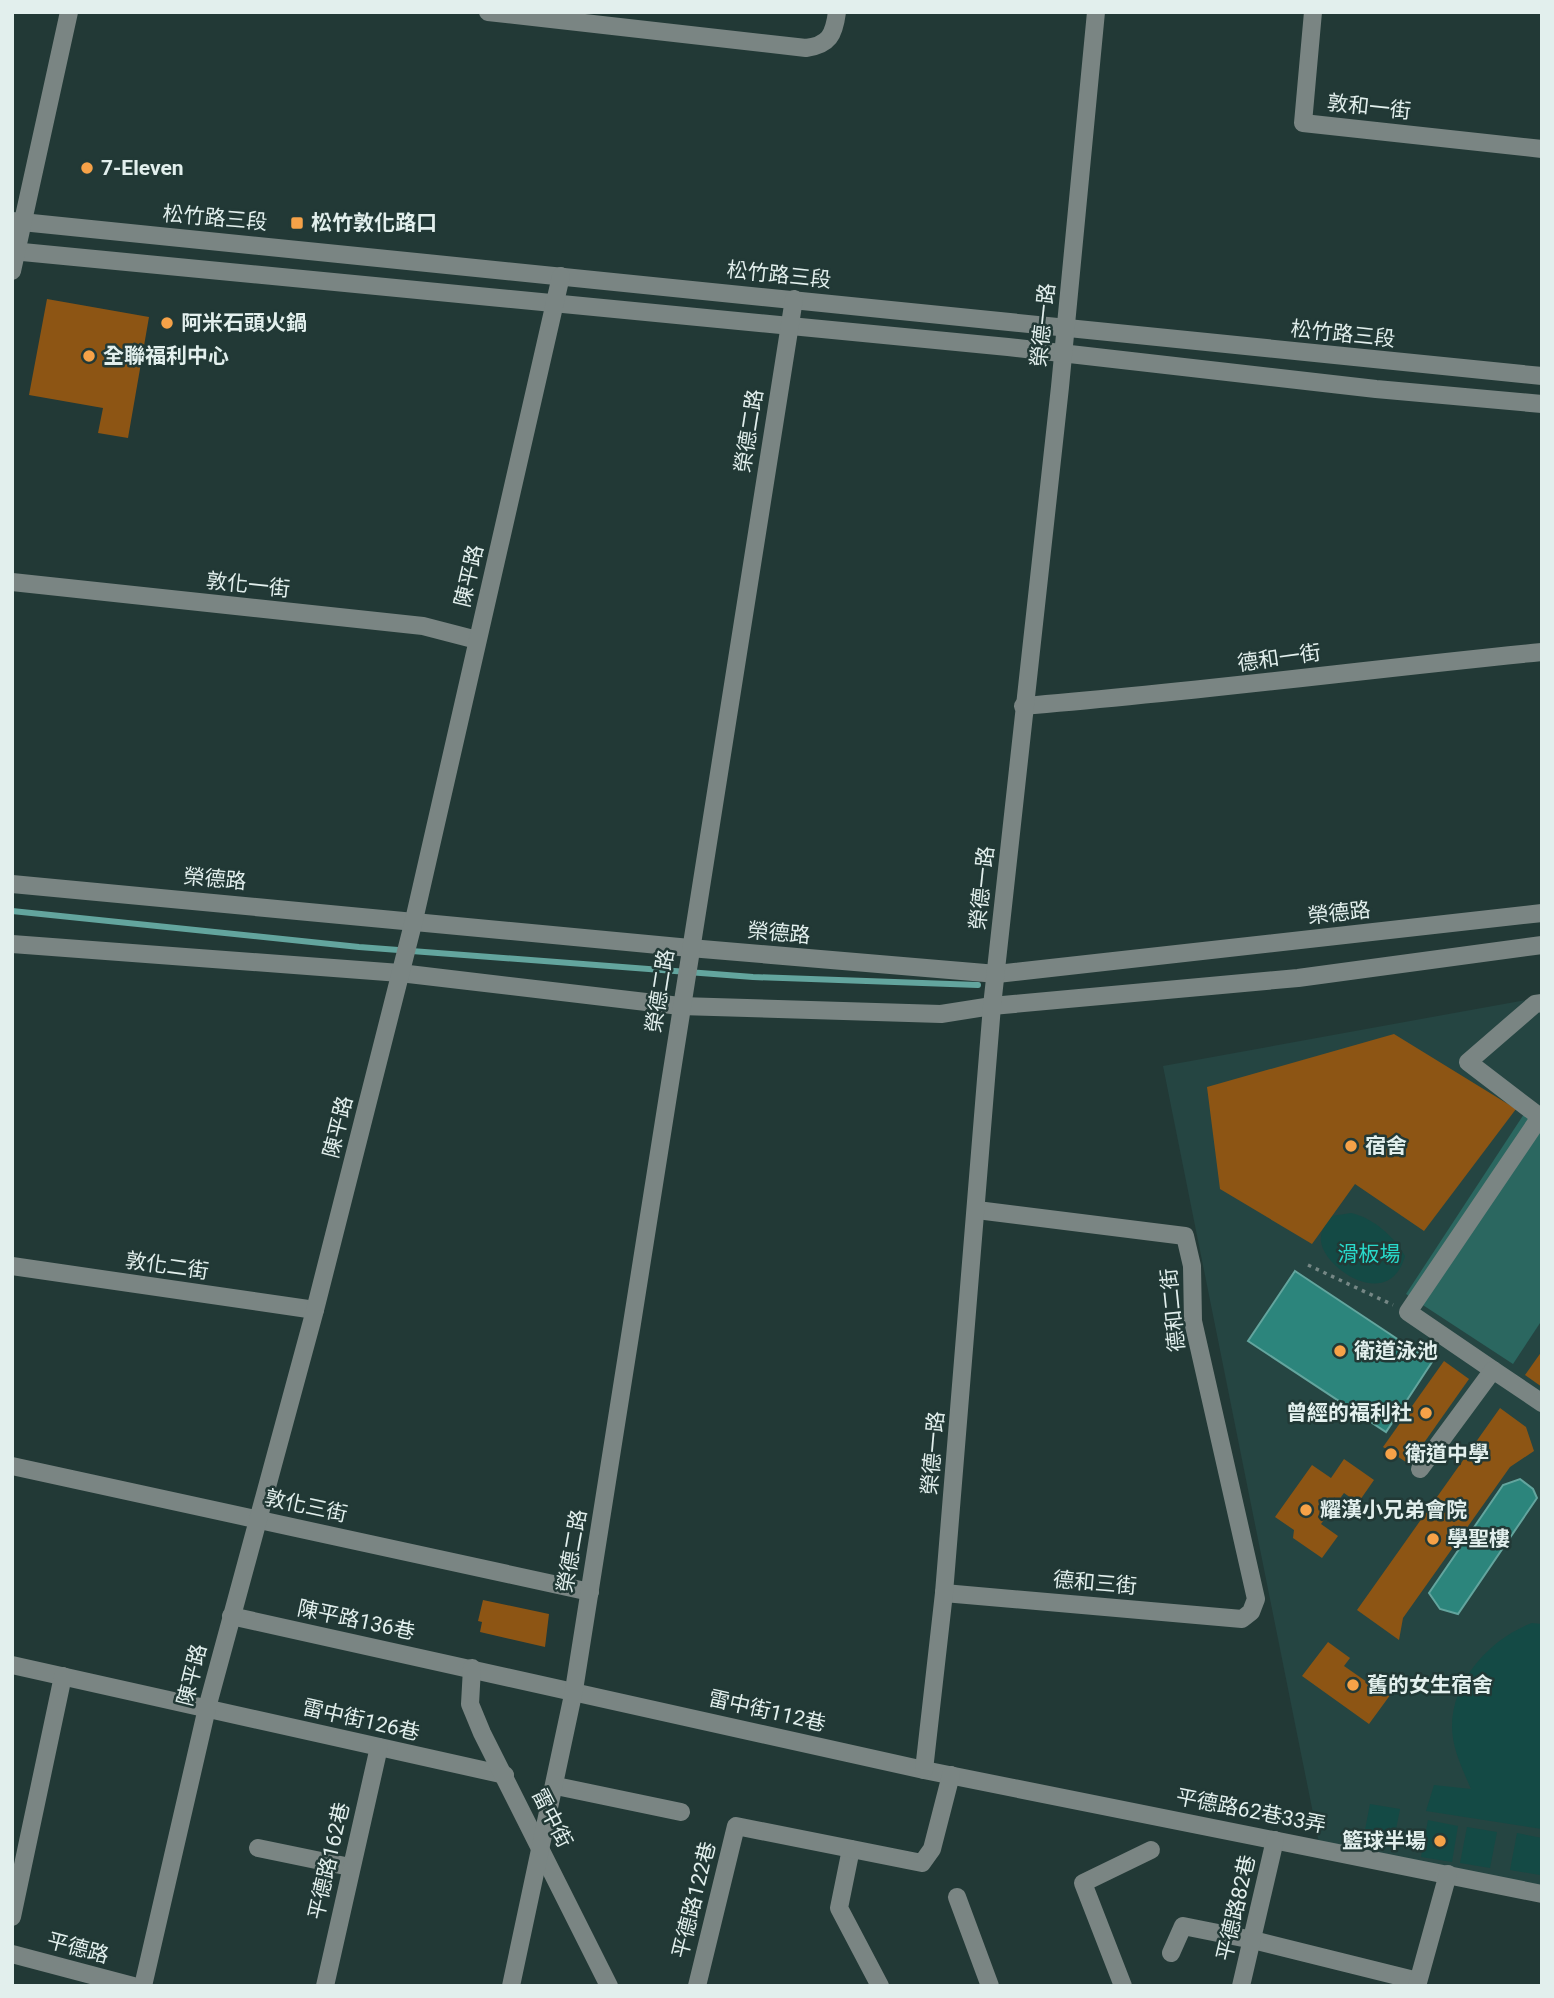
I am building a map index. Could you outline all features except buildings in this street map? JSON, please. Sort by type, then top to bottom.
[{"type":"street","points":[[12,271],[17,221],[69,12]]},
{"type":"street","points":[[488,12],[806,48],[821,46],[831,38],[837,12]]},
{"type":"street","name":"榮德一路","points":[[924,1770],[944,1593],[992,1006],[1063,354],[1096,12]]},
{"type":"street","name":"敦和一街","points":[[1313,12],[1303,123],[1542,149]]},
{"type":"street","name":"松竹路三段","points":[[17,221],[1542,376]]},
{"type":"street","points":[[13,252],[789,326],[1542,404]]},
{"type":"street","name":"陳平路","points":[[143,1986],[207,1708],[315,1310],[414,920],[561,276]]},
{"type":"street","name":"榮德二路","points":[[574,1690],[680,1006],[794,299]]},
{"type":"street","name":"敦化一街","points":[[12,582],[423,626],[477,640]]},
{"type":"street","name":"德和一街","points":[[1023,706],[1207,691],[1338,672],[1542,652]]},
{"type":"street","name":"榮德路","points":[[12,884],[997,974],[1542,913]]},
{"type":"street","points":[[12,944],[400,973],[680,1006],[930,1014],[1298,978],[1542,945]]},
{"type":"street","points":[[1542,1003],[1535,1004],[1468,1062],[1540,1117],[1408,1312],[1542,1403]]},
{"type":"street","name":"德和二街","points":[[977,1210],[1185,1236],[1192,1266],[1193,1321],[1256,1599],[1251,1612],[1241,1619]]},
{"type":"street","name":"敦化二街","points":[[12,1266],[315,1310]]},
{"type":"street","points":[[1420,1469],[1493,1370]]},
{"type":"street","name":"敦化三街","points":[[12,1466],[590,1592]]},
{"type":"street","name":"德和三街","points":[[944,1593],[1241,1619]]},
{"type":"street","name":"陳平路136巷","points":[[231,1616],[472,1668]]},
{"type":"street","name":"雷中街126巷","points":[[12,1665],[505,1775]]},
{"type":"street","name":"雷中街112巷","points":[[472,1668],[951,1775]]},
{"type":"street","name":"雷中街","points":[[472,1668],[470,1704],[610,1986]]},
{"type":"street","points":[[12,1917],[63,1676]]},
{"type":"street","points":[[511,1986],[556,1786],[574,1690]]},
{"type":"street","name":"平德路162巷","points":[[325,1986],[379,1747]]},
{"type":"street","points":[[880,1986],[839,1908],[851,1849],[922,1863],[932,1849],[951,1775]]},
{"type":"street","name":"平德路62巷33弄","points":[[951,1775],[1542,1894]]},
{"type":"street","points":[[556,1786],[681,1812]]},
{"type":"street","name":"平德路122巷","points":[[697,1986],[736,1826],[851,1849]]},
{"type":"street","name":"平德路82巷","points":[[1241,1986],[1275,1840]]},
{"type":"street","points":[[258,1848],[350,1867]]},
{"type":"street","points":[[1123,1986],[1083,1883],[1151,1850]]},
{"type":"street","points":[[1171,1953],[1183,1926],[1253,1940],[1417,1984],[1448,1874]]},
{"type":"street","points":[[957,1897],[990,1986]]},
{"type":"street","name":"平德路","points":[[12,1954],[133,1986]]},
{"type":"path","points":[[1308,1265],[1408,1312]]},
{"type":"shaded area","name":"衛道中學","points":[[1542,997],[1542,1890],[1319,1843],[1163,1066]]},
{"type":"shaded area","name":"衛道泳池","points":[[1295,1271],[1432,1362],[1386,1432],[1248,1341]]},
{"type":"shaded area","points":[[1520,1479],[1533,1489],[1537,1498],[1458,1614],[1440,1609],[1429,1593],[1503,1485]]},
{"type":"green space","points":[[1524,1114],[1542,1126],[1542,1320],[1513,1364],[1406,1294]]},
{"type":"green space","name":"滑板場","points":[[1351,1213],[1382,1229],[1405,1256],[1397,1273],[1385,1282],[1358,1280],[1344,1273],[1325,1252],[1321,1237],[1326,1224],[1332,1216]]},
{"type":"green space","points":[[1532,1623],[1542,1624],[1542,1829],[1426,1811],[1434,1785],[1471,1789],[1452,1734],[1454,1709],[1467,1677],[1477,1663],[1502,1639]]},
{"type":"green space","name":"籃球半場","points":[[1370,1804],[1400,1809],[1393,1845],[1363,1840]]},
{"type":"green space","name":"籃球半場","points":[[1428,1820],[1458,1826],[1452,1862],[1421,1857]]},
{"type":"green space","name":"籃球半場","points":[[1467,1827],[1497,1832],[1490,1868],[1460,1863]]},
{"type":"green space","points":[[1517,1833],[1542,1838],[1540,1875],[1510,1870]]},
{"type":"waterway","points":[[12,911],[359,947],[753,977],[978,985]]},
{"type":"place","name":"7-Eleven","points":[[87,168]]},
{"type":"place","name":"松竹敦化路口","points":[[297,223]]},
{"type":"place","name":"阿米石頭火鍋","points":[[167,323]]},
{"type":"place","name":"全聯福利中心","points":[[89,356]]},
{"type":"place","name":"宿舍","points":[[1351,1146]]},
{"type":"place","name":"衛道泳池","points":[[1340,1351]]},
{"type":"place","name":"曾經的福利社","points":[[1426,1413]]},
{"type":"place","name":"衛道中學","points":[[1391,1454]]},
{"type":"place","name":"耀漢小兄弟會院","points":[[1306,1510]]},
{"type":"place","name":"學聖樓","points":[[1433,1539]]},
{"type":"place","name":"舊的女生宿舍","points":[[1353,1685]]},
{"type":"place","name":"籃球半場","points":[[1440,1841]]}]
